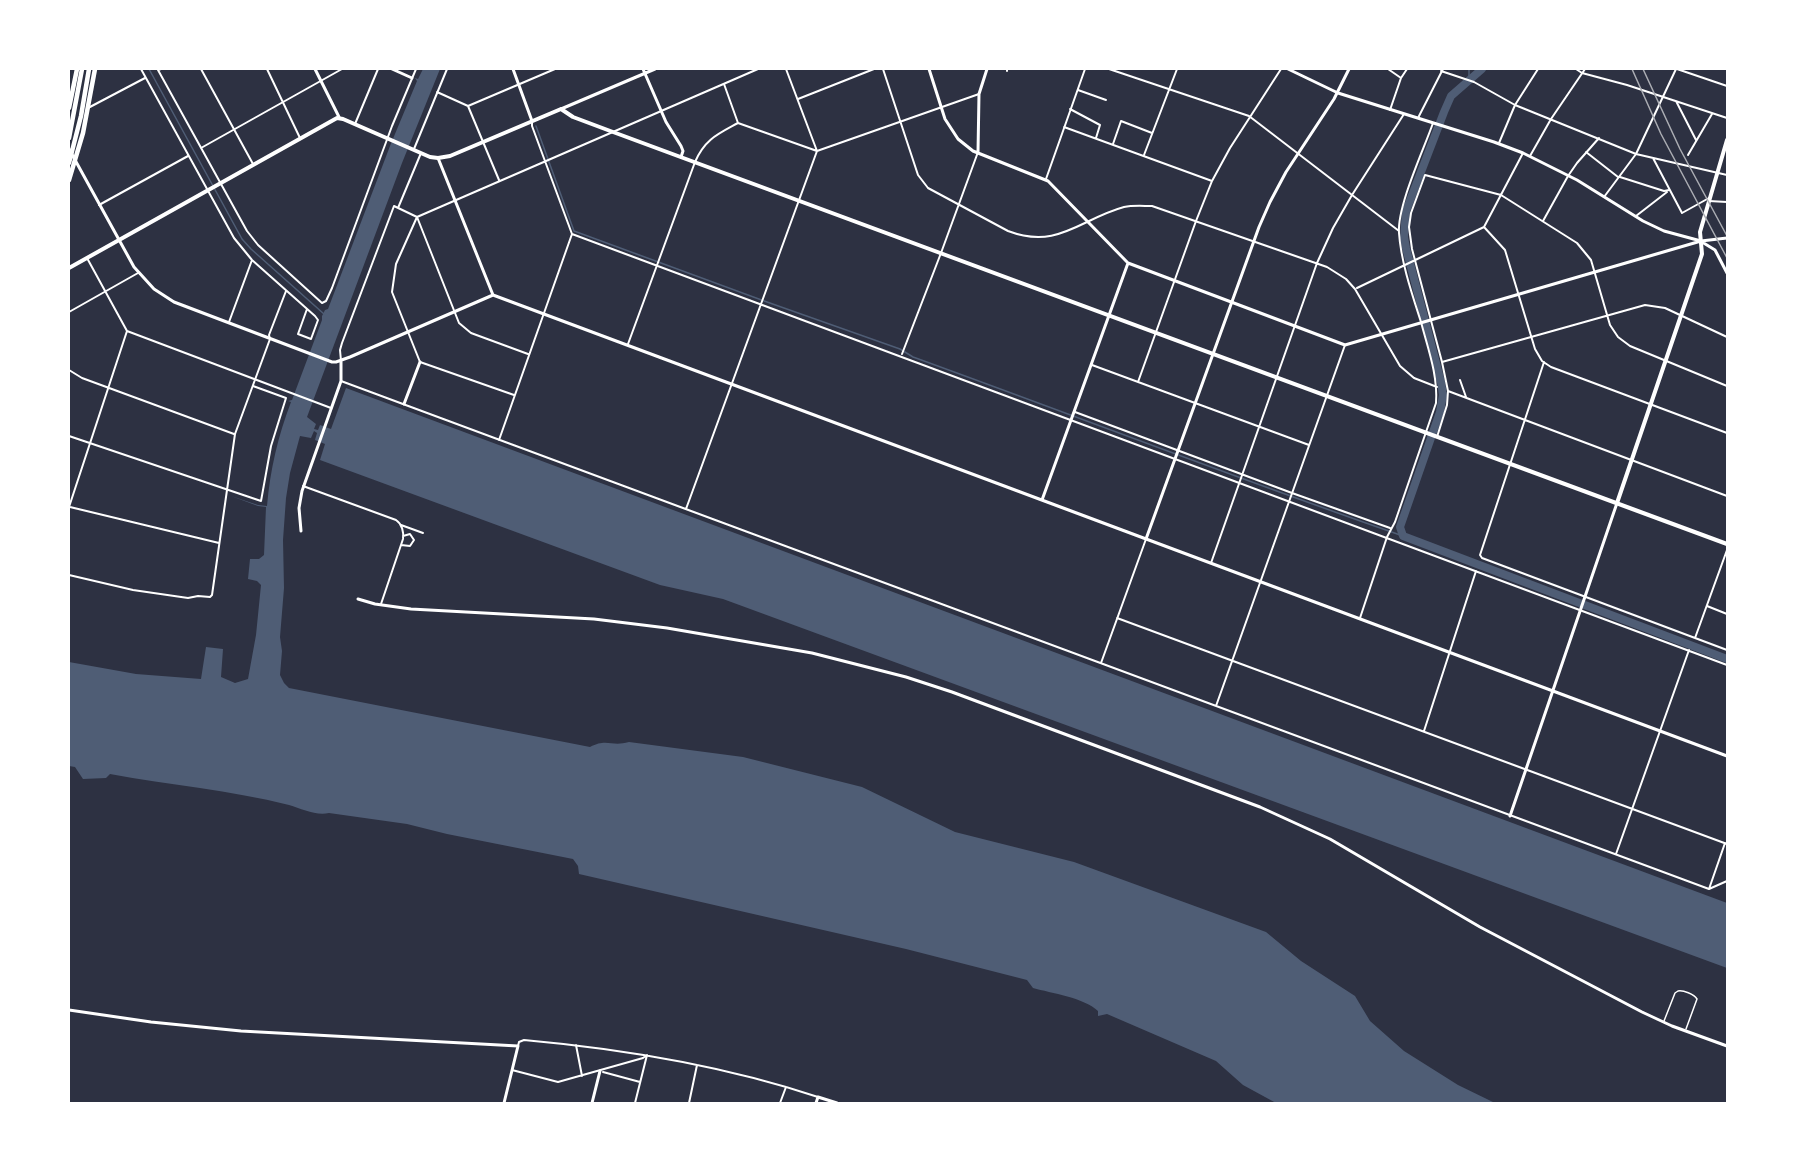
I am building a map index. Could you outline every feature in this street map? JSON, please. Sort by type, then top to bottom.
[{"type":"highway","points":[[69,108],[76,69]]},
{"type":"highway","points":[[69,138],[82,69]]},
{"type":"highway","points":[[69,163],[81,116],[89,69]]},
{"type":"highway","points":[[69,180],[88,108],[95,69]]},
{"type":"main road","points":[[69,268],[339,117],[438,158],[447,157],[561,109],[573,117],[613,132],[1727,544]]},
{"type":"main road","points":[[1617,503],[1702,254],[1700,232],[1727,140]]},
{"type":"street","points":[[141,69],[242,250],[307,309],[318,320],[311,339],[298,334],[307,309]]},
{"type":"street","points":[[160,69],[158,70],[218,184],[254,241],[322,303],[326,301],[332,288],[416,69]]},
{"type":"street","points":[[201,69],[254,165]]},
{"type":"street","points":[[267,69],[300,138]]},
{"type":"street","points":[[315,69],[339,117]]},
{"type":"street","points":[[201,148],[342,69]]},
{"type":"street","points":[[355,124],[378,69]]},
{"type":"street","points":[[392,69],[412,78]]},
{"type":"street","points":[[412,149],[447,69]]},
{"type":"street","points":[[499,440],[572,234],[513,69]]},
{"type":"street","points":[[468,106],[555,69]]},
{"type":"street","points":[[561,109],[644,71],[655,69]]},
{"type":"street","points":[[404,404],[420,362],[392,292],[396,264],[417,217],[758,69]]},
{"type":"street","points":[[686,509],[817,151],[786,69]]},
{"type":"street","points":[[798,99],[874,69]]},
{"type":"street","points":[[884,69],[918,176],[928,188],[1008,231],[1028,237],[1063,233],[1124,207],[1152,206],[1317,263],[1338,273],[1355,289],[1407,374],[1437,387]]},
{"type":"street","points":[[929,69],[948,124],[963,144],[1046,180],[1128,263],[1345,345],[1701,241],[1727,238]]},
{"type":"street","points":[[902,354],[978,152],[980,94],[987,69]]},
{"type":"street","points":[[1046,180],[1085,69]]},
{"type":"street","points":[[1109,69],[1249,116],[1399,231]]},
{"type":"street","points":[[1144,155],[1177,69]]},
{"type":"street","points":[[1138,382],[1212,181],[1249,116],[1281,69]]},
{"type":"street","points":[[1288,69],[1338,93],[1499,143],[1530,156],[1664,231],[1701,241],[1715,250],[1727,273]]},
{"type":"street","points":[[1100,664],[1194,403],[1270,202],[1338,93],[1349,69]]},
{"type":"street","points":[[1388,69],[1401,78]]},
{"type":"street","points":[[1390,110],[1401,78],[1407,69]]},
{"type":"street","points":[[1499,143],[1515,105],[1538,69]]},
{"type":"street","points":[[1576,69],[1582,73],[1727,118]]},
{"type":"street","points":[[1530,156],[1551,118],[1585,69]]},
{"type":"street","points":[[1604,197],[1636,154],[1676,69],[1727,86]]},
{"type":"street","points":[[1418,118],[1442,70],[1472,82],[1515,105],[1636,154],[1727,175]]},
{"type":"street","points":[[644,71],[661,110],[681,146],[683,151],[681,157]]},
{"type":"street","points":[[88,108],[145,78]]},
{"type":"street","points":[[724,84],[738,123]]},
{"type":"street","points":[[1077,90],[1106,100]]},
{"type":"street","points":[[437,92],[468,106],[500,181]]},
{"type":"street","points":[[628,345],[699,151],[707,141],[738,123],[817,151],[980,94]]},
{"type":"street","points":[[1676,101],[1696,140]]},
{"type":"street","points":[[1070,109],[1100,125],[1096,138]]},
{"type":"street","points":[[1211,563],[1317,263],[1352,195],[1404,114]]},
{"type":"street","points":[[1688,155],[1712,114]]},
{"type":"street","points":[[1113,144],[1121,121],[1152,133]]},
{"type":"street","points":[[1360,618],[1387,536],[1395,522],[1436,403],[1437,387],[1430,351],[1405,264],[1399,231],[1406,197],[1435,123]]},
{"type":"street","points":[[1064,127],[1212,181]]},
{"type":"street","points":[[1544,221],[1568,176],[1599,138]]},
{"type":"street","points":[[69,149],[138,273],[149,285],[164,296],[228,323],[332,362],[341,361],[493,296],[1727,756]]},
{"type":"street","points":[[1586,152],[1619,177],[1664,191],[1669,190]]},
{"type":"street","points":[[398,208],[422,153]]},
{"type":"street","points":[[1355,289],[1484,227],[1523,153]]},
{"type":"street","points":[[99,205],[188,156]]},
{"type":"street","points":[[438,158],[493,296]]},
{"type":"street","points":[[1653,158],[1682,213],[1710,199],[1727,202]]},
{"type":"street","points":[[1437,436],[1449,391],[1410,238],[1411,213],[1425,175],[1501,195],[1577,243],[1591,260],[1610,325],[1618,337],[1630,346],[1727,386]]},
{"type":"street","points":[[1635,216],[1669,190]]},
{"type":"street","points":[[301,531],[299,508],[303,486],[341,381],[340,350],[342,343],[394,206],[417,217],[459,323],[471,333],[528,354]]},
{"type":"street","points":[[1484,227],[1505,250],[1531,337],[1538,356],[1544,362],[1551,367],[1727,433]]},
{"type":"street","points":[[572,234],[1071,419],[1242,475],[1390,528]]},
{"type":"street","points":[[87,258],[127,331],[331,408]]},
{"type":"street","points":[[228,323],[252,260]]},
{"type":"street","points":[[1042,500],[1128,263]]},
{"type":"street","points":[[69,312],[138,273]]},
{"type":"street","points":[[69,575],[134,590],[188,598],[212,595],[235,434],[286,291]]},
{"type":"street","points":[[1442,362],[1645,305],[1665,308],[1727,337]]},
{"type":"street","points":[[127,331],[69,507],[219,543]]},
{"type":"street","points":[[1216,706],[1345,345]]},
{"type":"street","points":[[420,362],[514,396]]},
{"type":"street","points":[[1544,362],[1480,555],[1482,558],[1727,650]]},
{"type":"street","points":[[1091,364],[1309,446]]},
{"type":"street","points":[[69,370],[82,378],[235,434]]},
{"type":"street","points":[[1460,380],[1466,398]]},
{"type":"street","points":[[341,381],[1709,889],[1727,881]]},
{"type":"street","points":[[69,436],[261,501],[271,446],[286,398],[253,386]]},
{"type":"street","points":[[1449,391],[1727,496]]},
{"type":"street","points":[[1074,412],[1239,482],[1727,665]]},
{"type":"street","points":[[303,486],[396,520],[401,525],[423,533]]},
{"type":"street","points":[[1510,816],[1617,503]]},
{"type":"street","points":[[381,605],[401,545],[403,536],[401,525]]},
{"type":"street","points":[[401,545],[410,546],[414,540],[411,534],[403,536]]},
{"type":"street","points":[[1695,638],[1727,550]]},
{"type":"street","points":[[1423,732],[1476,571]]},
{"type":"street","points":[[358,599],[411,609],[594,619],[667,628],[812,652],[952,692],[1260,807],[1298,824],[1354,852],[1505,941],[1664,1022],[1727,1046]]},
{"type":"street","points":[[1707,606],[1727,614]]},
{"type":"street","points":[[1117,618],[1726,844],[1709,889]]},
{"type":"street","points":[[1615,855],[1689,650]]},
{"type":"street","points":[[69,1010],[151,1022],[241,1031],[518,1046]]},
{"type":"street","points":[[504,1103],[519,1042],[522,1040],[647,1055],[737,1073],[837,1103]]},
{"type":"street","points":[[576,1045],[582,1076]]},
{"type":"street","points":[[512,1070],[558,1082],[647,1055]]},
{"type":"street","points":[[635,1103],[647,1055]]},
{"type":"street","points":[[688,1103],[697,1065]]},
{"type":"street","points":[[600,1071],[640,1082]]},
{"type":"street","points":[[592,1103],[600,1071]]},
{"type":"street","points":[[780,1103],[786,1087]]},
{"type":"street","points":[[816,1103],[818,1097]]},
{"type":"lane","points":[[1664,1022],[1676,992],[1681,990],[1694,995],[1696,1002],[1685,1031]]},
{"type":"water","points":[[423,69],[440,69],[402,163],[307,417],[316,424],[314,429],[318,430],[320,425],[331,429],[346,388],[1727,903],[1727,968],[723,599],[660,585],[320,460],[325,444],[315,440],[317,433],[314,431],[311,438],[300,436],[286,498],[280,675],[289,688],[590,747],[601,743],[629,742],[743,757],[862,787],[955,832],[1074,862],[1266,932],[1301,961],[1355,996],[1370,1021],[1404,1051],[1458,1085],[1495,1103],[1276,1103],[1243,1085],[1216,1061],[1107,1014],[1098,1016],[1098,1011],[1092,1006],[1067,996],[1033,988],[1027,980],[906,949],[579,874],[578,866],[573,859],[407,824],[314,813],[289,805],[222,792],[110,774],[106,778],[83,779],[75,767],[69,766],[69,662],[136,674],[201,679],[206,647],[223,649],[221,677],[235,683],[248,679],[256,635],[261,585],[257,581],[248,579],[250,559],[259,559],[264,555],[266,507],[231,496],[267,506],[275,453],[291,402],[288,401],[292,400],[322,316],[328,309],[417,81],[415,78],[418,79]]},
{"type":"waterway","points":[[149,69],[242,239],[324,314]]},
{"type":"waterway","points":[[1469,69],[1469,80]]},
{"type":"waterway","points":[[1482,69],[1451,96],[1406,211],[1404,237],[1406,248],[1443,395],[1440,412],[1400,527],[1403,536],[1727,659]]},
{"type":"waterway","points":[[536,126],[574,231],[900,349],[913,357],[1403,536]]},
{"type":"railway","points":[[1632,69],[1661,134],[1727,258]]},
{"type":"railway","points":[[1643,69],[1680,149],[1727,236]]}]
